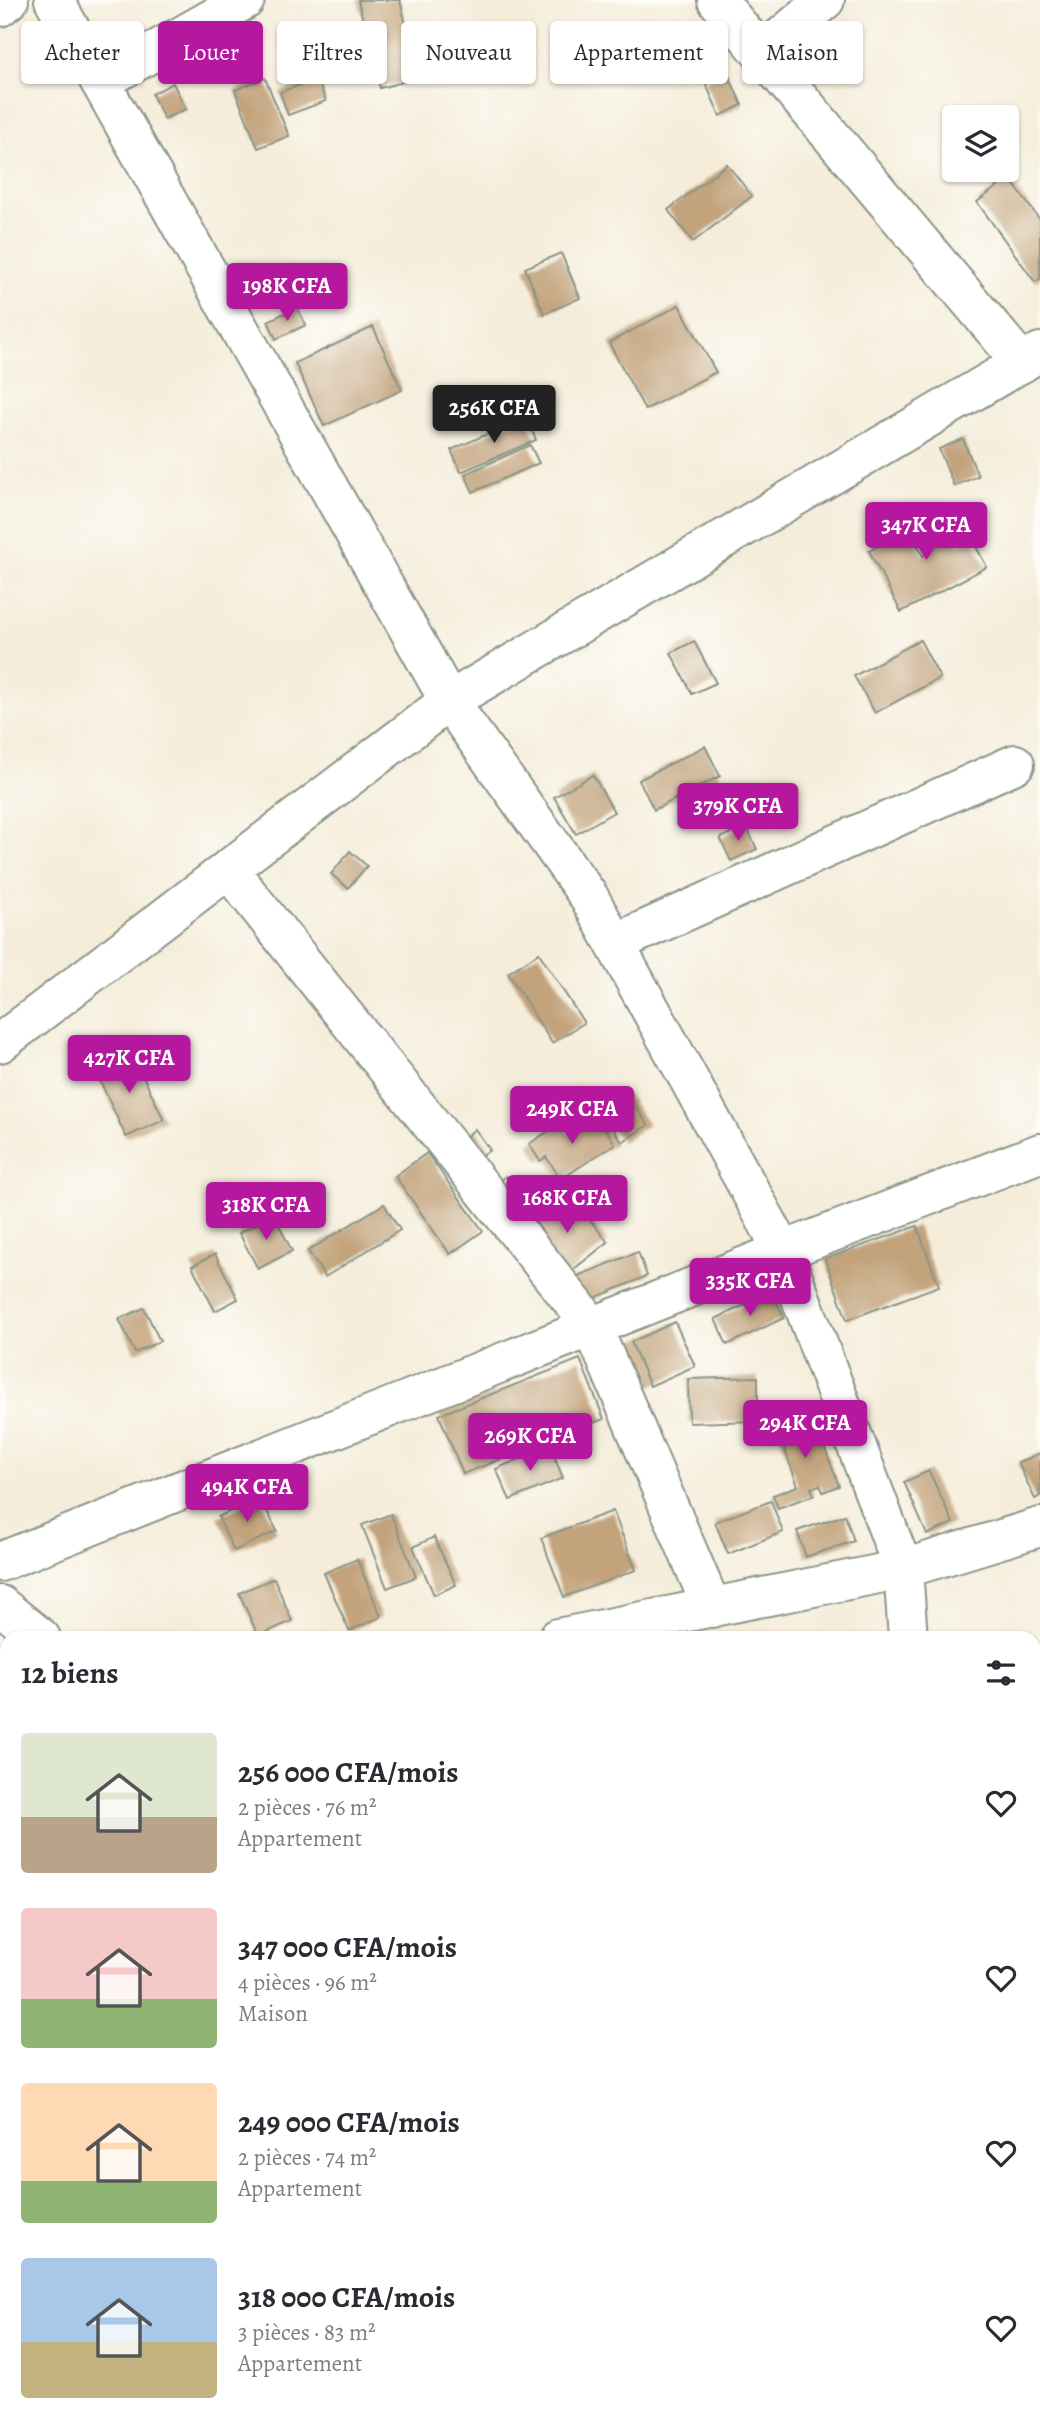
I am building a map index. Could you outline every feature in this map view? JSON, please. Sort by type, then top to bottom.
[{"type":"street","points":[[0,7],[9,0]]},
{"type":"street","points":[[54,0],[66,21]]},
{"type":"street","points":[[144,57],[245,0]]},
{"type":"street","points":[[717,0],[742,29]]},
{"type":"street","points":[[800,21],[825,0]]},
{"type":"street","points":[[101,84],[449,701],[589,897],[783,1251],[903,1569],[907,1631]]},
{"type":"street","points":[[0,1043],[449,701],[1031,357],[789,84]]},
{"type":"street","points":[[615,943],[1015,764]]},
{"type":"street","points":[[228,869],[592,1326],[712,1608]]},
{"type":"street","points":[[0,1562],[592,1326],[1040,1153]]},
{"type":"street","points":[[594,1631],[903,1569],[1040,1527]]},
{"type":"street","points":[[0,1605],[32,1631]]},
{"type":"building","points":[[358,0],[400,0],[405,21],[401,21],[401,83],[380,88],[379,84],[387,84],[387,21],[363,21]]},
{"type":"building","points":[[728,74],[742,105],[720,116],[706,84],[728,84]]},
{"type":"building","points":[[265,78],[289,136],[258,148],[235,90],[250,84],[263,84]]},
{"type":"building","points":[[174,84],[186,109],[164,119],[152,94]]},
{"type":"building","points":[[303,84],[319,84],[326,101],[288,115],[280,92]]},
{"type":"building","points":[[727,164],[752,196],[693,242],[668,210]]},
{"type":"building","points":[[1004,182],[1012,182],[1040,220],[1040,279],[1035,282],[977,202]]},
{"type":"building","points":[[561,253],[580,298],[544,314],[525,268]]},
{"type":"building","points":[[679,305],[716,372],[645,410],[609,343]]},
{"type":"building","points":[[297,307],[306,325],[276,339],[268,321]]},
{"type":"building","points":[[373,327],[402,390],[324,426],[295,363]]},
{"type":"building","points":[[526,417],[536,440],[461,472],[451,450]]},
{"type":"building","points":[[963,439],[978,476],[954,486],[939,449]]},
{"type":"building","points":[[530,445],[539,463],[473,492],[465,474]]},
{"type":"building","points":[[943,512],[960,545],[972,539],[987,567],[901,612],[869,551],[909,529],[923,556],[930,552],[916,526]]},
{"type":"building","points":[[920,640],[940,678],[875,713],[854,676]]},
{"type":"building","points":[[694,641],[716,683],[692,694],[671,653]]},
{"type":"building","points":[[705,746],[720,776],[654,810],[639,780]]},
{"type":"building","points":[[593,775],[614,812],[576,834],[554,797]]},
{"type":"building","points":[[746,826],[757,849],[731,861],[720,838]]},
{"type":"building","points":[[350,851],[367,866],[348,888],[331,874]]},
{"type":"building","points":[[539,953],[584,1023],[552,1043],[508,973]]},
{"type":"building","points":[[132,1053],[164,1120],[126,1137],[95,1070]]},
{"type":"building","points":[[627,1094],[648,1125],[622,1142],[601,1111]]},
{"type":"building","points":[[596,1115],[615,1144],[561,1179],[546,1157],[540,1161],[529,1144],[561,1123],[568,1134]]},
{"type":"building","points":[[475,1129],[490,1150],[476,1160],[462,1140]]},
{"type":"building","points":[[427,1153],[483,1231],[450,1254],[395,1176]]},
{"type":"building","points":[[506,1176],[519,1193],[508,1202],[495,1185]]},
{"type":"building","points":[[529,1194],[538,1210],[517,1223],[507,1206]]},
{"type":"building","points":[[569,1194],[608,1242],[565,1276],[527,1229]]},
{"type":"building","points":[[384,1204],[400,1230],[325,1277],[308,1251]]},
{"type":"building","points":[[274,1215],[292,1251],[258,1269],[239,1233]]},
{"type":"building","points":[[917,1226],[939,1286],[847,1320],[825,1259]]},
{"type":"building","points":[[638,1252],[647,1276],[581,1304],[570,1279]]},
{"type":"building","points":[[215,1254],[238,1299],[215,1311],[192,1266]]},
{"type":"building","points":[[772,1292],[784,1318],[727,1345],[715,1319]]},
{"type":"building","points":[[144,1308],[160,1341],[135,1353],[119,1319]]},
{"type":"building","points":[[675,1322],[695,1366],[650,1386],[631,1342]]},
{"type":"building","points":[[580,1359],[604,1419],[463,1474],[439,1415]]},
{"type":"building","points":[[758,1377],[758,1421],[689,1423],[688,1379]]},
{"type":"building","points":[[811,1412],[839,1486],[823,1492],[820,1485],[811,1488],[814,1495],[778,1508],[773,1495],[798,1486],[776,1426]]},
{"type":"building","points":[[550,1446],[563,1478],[510,1500],[496,1469]]},
{"type":"building","points":[[1040,1453],[1040,1496],[1035,1499],[1018,1463]]},
{"type":"building","points":[[929,1471],[953,1523],[927,1535],[904,1482]]},
{"type":"building","points":[[260,1497],[277,1531],[234,1551],[218,1517]]},
{"type":"building","points":[[771,1501],[783,1532],[728,1554],[715,1522]]},
{"type":"building","points":[[613,1511],[636,1570],[564,1597],[541,1538]]},
{"type":"building","points":[[391,1514],[416,1577],[387,1588],[362,1525]]},
{"type":"building","points":[[845,1515],[854,1541],[806,1557],[797,1531]]},
{"type":"building","points":[[434,1537],[456,1585],[434,1595],[413,1547]]},
{"type":"building","points":[[357,1559],[381,1617],[349,1631],[324,1573]]},
{"type":"building","points":[[274,1578],[292,1621],[269,1631],[256,1631],[239,1593]]}]
